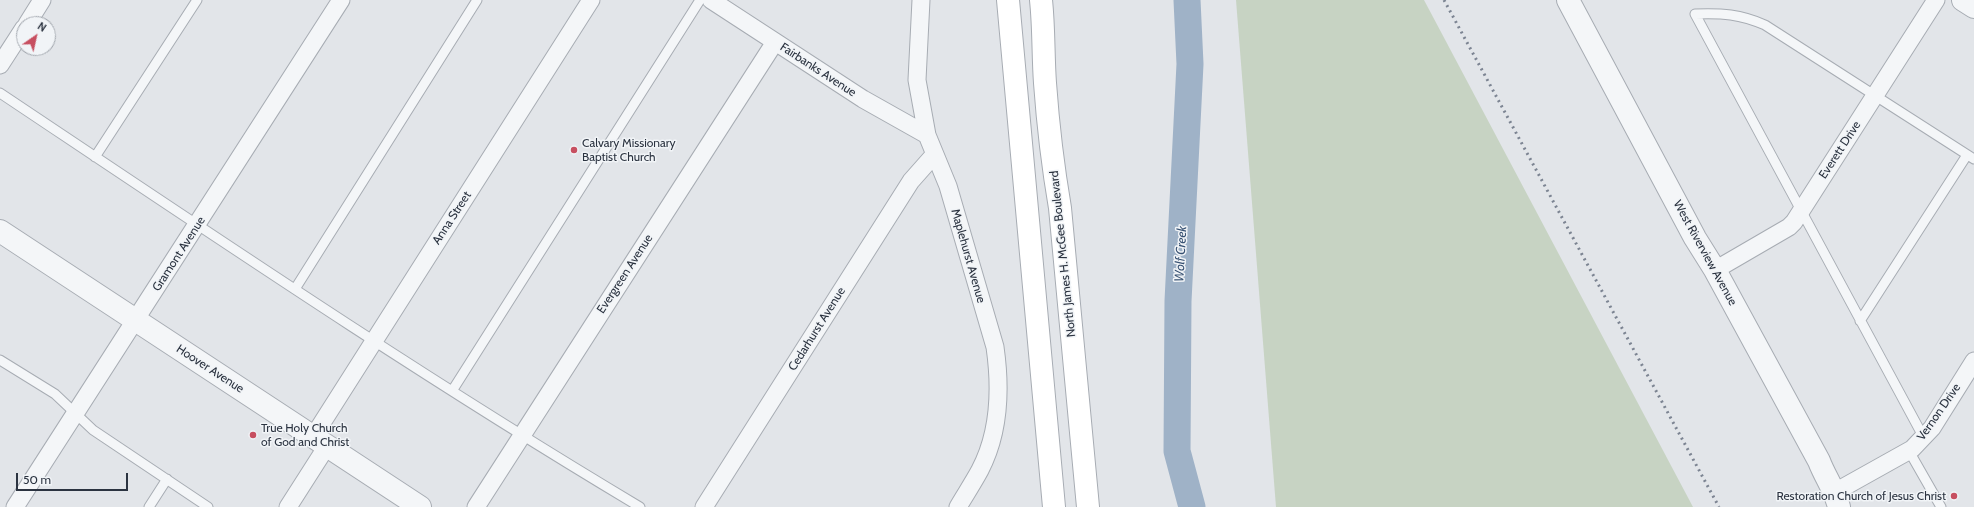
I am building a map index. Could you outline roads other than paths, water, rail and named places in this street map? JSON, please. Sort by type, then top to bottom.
[{"type":"main road","points":[[1008,0],[1054,507]]},
{"type":"main road","name":"North James H. McGee Boulevard","points":[[1042,0],[1045,81],[1052,162],[1060,208],[1088,507]]},
{"type":"street","points":[[31,16],[42,0]]},
{"type":"street","name":"Gramont Avenue","points":[[15,507],[76,415],[341,0]]},
{"type":"street","name":"Anna Street","points":[[288,507],[320,442],[374,340],[591,0]]},
{"type":"street","name":"Fairbanks Avenue","points":[[711,0],[863,99],[927,135]]},
{"type":"street","name":"Maplehurst Avenue","points":[[921,0],[917,80],[927,135],[948,186],[995,347],[999,373],[999,395],[996,422],[991,442],[980,470],[958,507]]},
{"type":"street","name":"West Riverview Avenue","points":[[1568,0],[1692,231],[1715,270],[1819,461],[1826,480],[1837,499]]},
{"type":"street","name":"Everett Drive","points":[[1715,270],[1789,227],[1801,211],[1936,0]]},
{"type":"street","points":[[0,65],[16,40]]},
{"type":"street","name":"Evergreen Avenue","points":[[476,507],[775,42]]},
{"type":"street","name":"Cedarhurst Avenue","points":[[704,507],[911,181],[934,155]]},
{"type":"street","name":"Hoover Avenue","points":[[0,231],[420,507]]},
{"type":"street","name":"Vernon Drive","points":[[1837,499],[1909,451],[1924,438],[1974,361]]},
{"type":"lane","points":[[95,157],[197,0]]},
{"type":"lane","points":[[296,289],[477,0]]},
{"type":"lane","points":[[452,391],[700,0]]},
{"type":"lane","points":[[1860,321],[1970,157],[1765,25],[1747,17],[1723,13],[1695,14],[1860,321],[1924,438]]},
{"type":"lane","points":[[0,94],[197,225],[521,436],[640,507]]},
{"type":"lane","points":[[0,360],[55,394],[93,430],[208,507]]},
{"type":"lane","points":[[1909,451],[1941,507]]},
{"type":"lane","points":[[149,507],[167,479]]},
{"type":"waterway","name":"Wolf Creek","points":[[1187,0],[1190,64],[1178,301],[1177,451],[1192,507]]},
{"type":"railway","points":[[1444,0],[1719,507]]},
{"type":"place","name":"Calvary Missionary Baptist Church","points":[[574,150]]},
{"type":"place","name":"True Holy Church of God and Christ","points":[[253,435]]},
{"type":"place","name":"Restoration Church of Jesus Christ","points":[[1954,496]]}]
